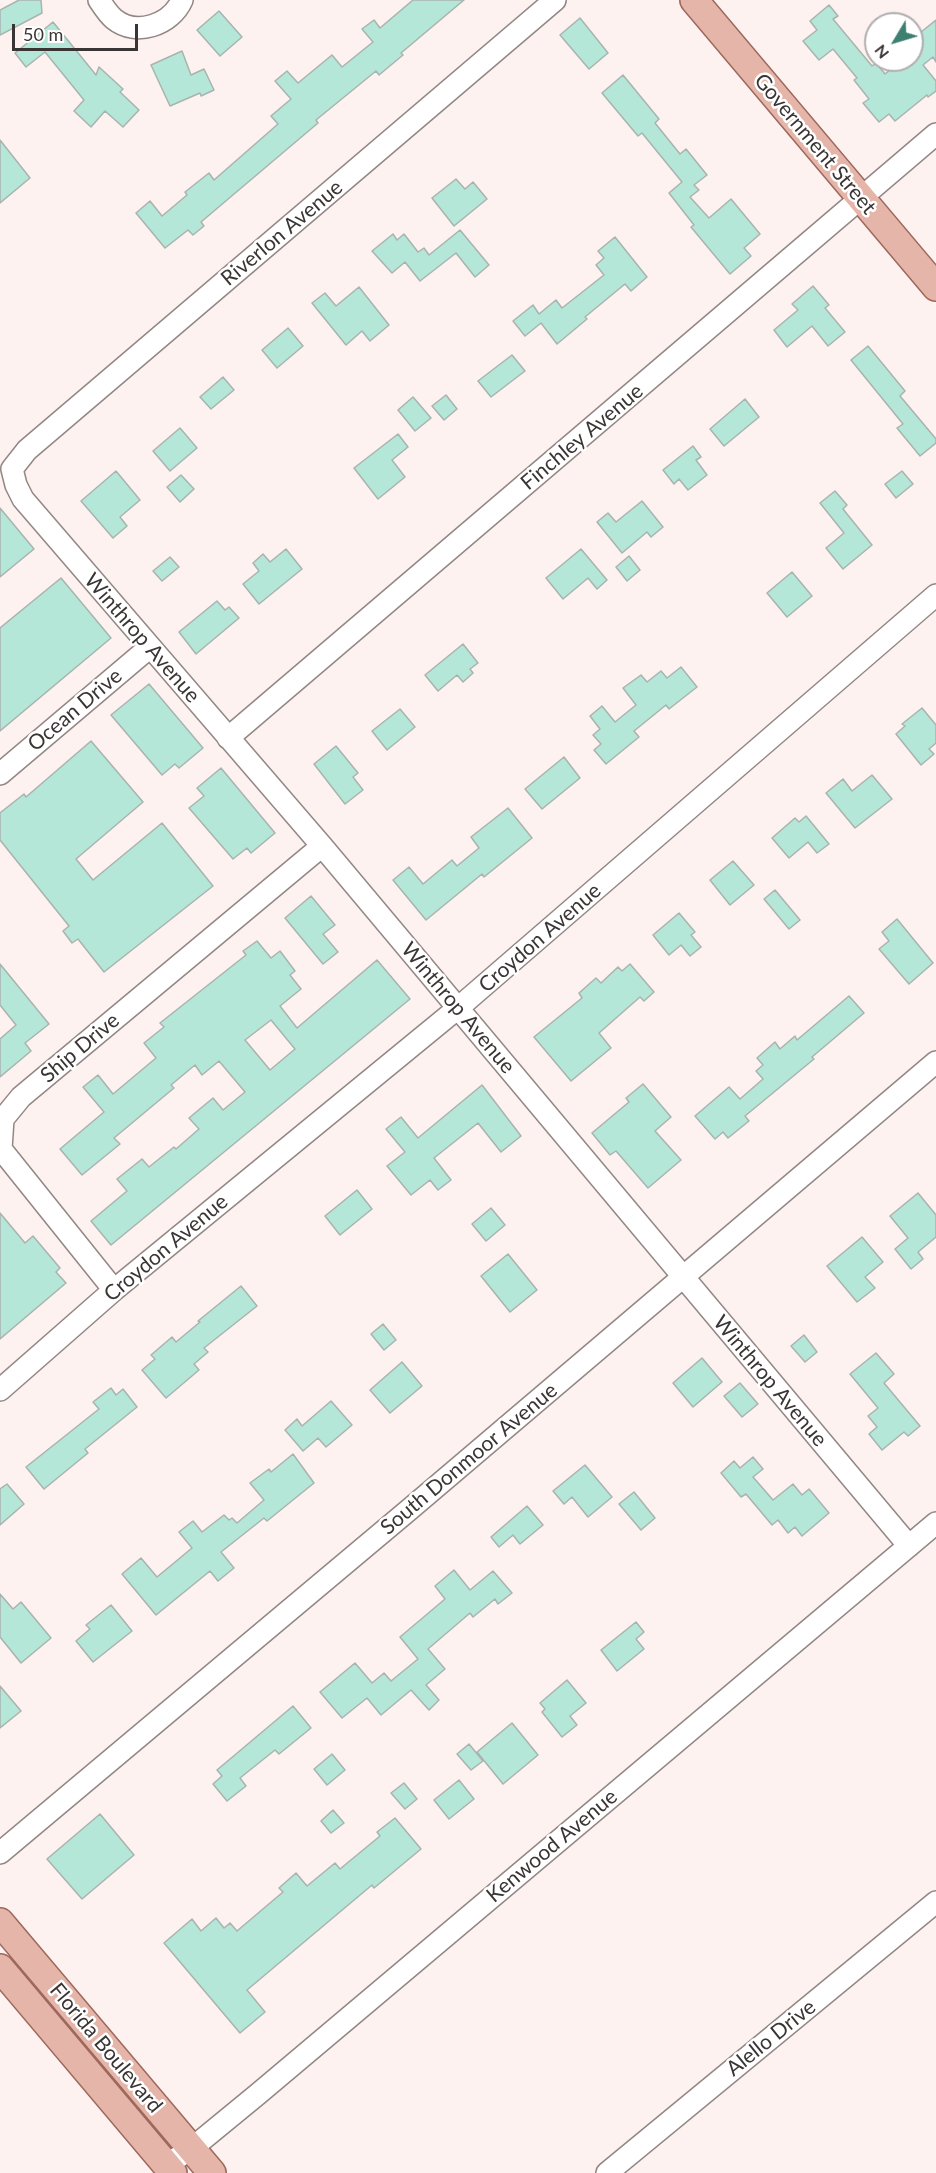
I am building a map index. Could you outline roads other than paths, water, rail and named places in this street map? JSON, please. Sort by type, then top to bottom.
[{"type":"main road","name":"Government Street","points":[[694,0],[936,287]]},
{"type":"main road","name":"Florida Boulevard","points":[[0,1922],[212,2173]]},
{"type":"main road","name":"Florida Boulevard","points":[[0,1968],[170,2169]]},
{"type":"street","points":[[99,0],[115,20],[134,28],[164,22],[178,9],[182,0]]},
{"type":"street","name":"Riverlon Avenue","points":[[12,469],[36,443],[555,0]]},
{"type":"street","name":"Finchley Avenue","points":[[228,738],[936,134]]},
{"type":"street","name":"Winthrop Avenue","points":[[12,469],[23,499],[322,846],[909,1546]]},
{"type":"street","name":"Croydon Avenue","points":[[0,1390],[114,1290],[458,1008],[936,595]]},
{"type":"street","name":"Ocean Drive","points":[[0,774],[150,647]]},
{"type":"street","name":"Ship Drive","points":[[114,1290],[1,1149],[3,1119],[21,1097],[322,846]]},
{"type":"street","name":"South Donmoor Avenue","points":[[0,1853],[936,1062]]},
{"type":"street","name":"Kenwood Avenue","points":[[170,2169],[936,1523]]},
{"type":"street","name":"Alello Drive","points":[[607,2173],[936,1902]]}]
